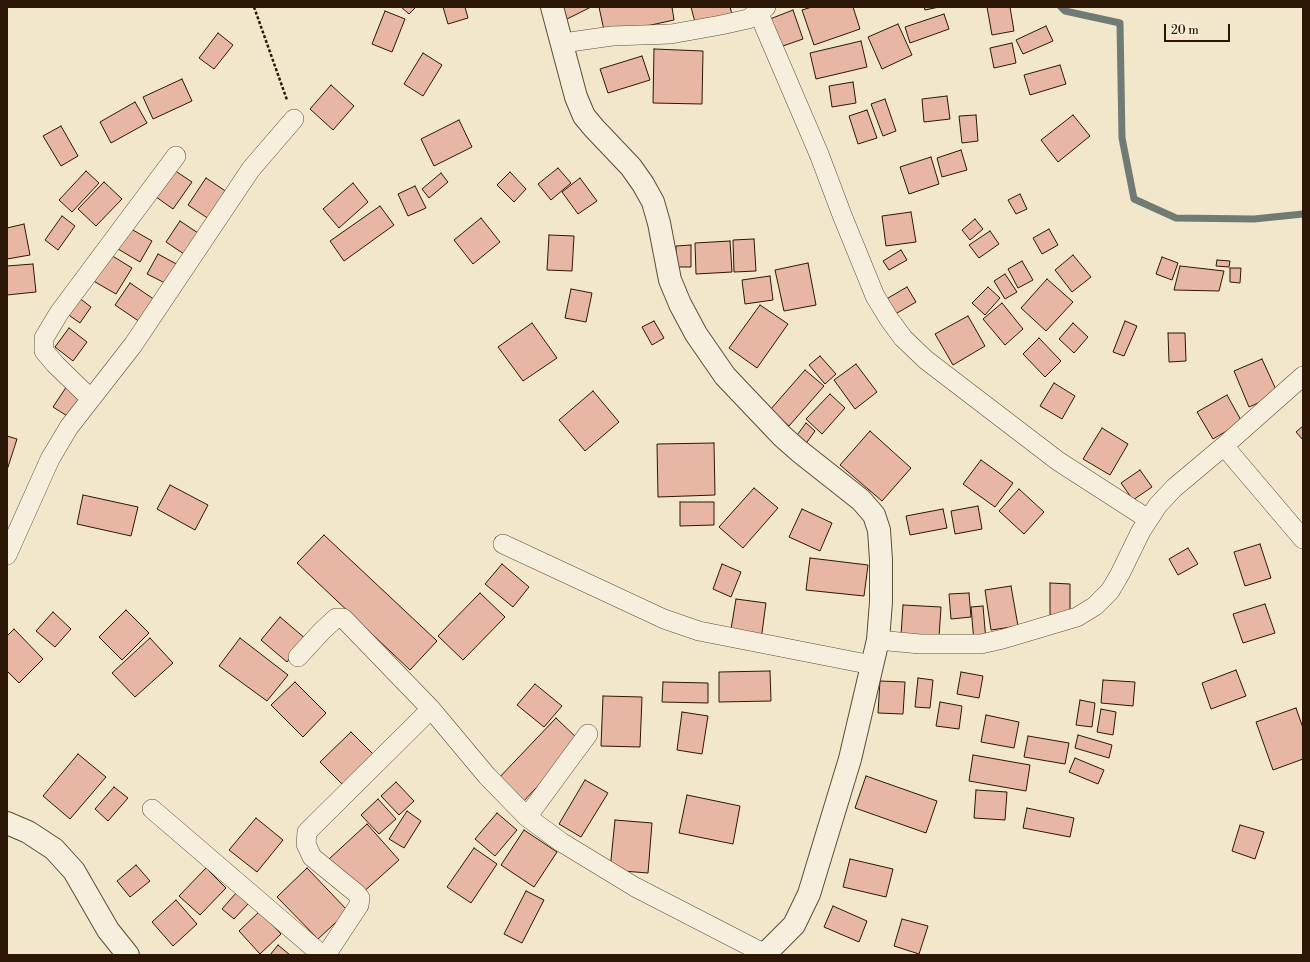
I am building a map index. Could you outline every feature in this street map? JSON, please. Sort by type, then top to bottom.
[{"type":"street","points":[[298,657],[336,618],[343,618],[431,709],[487,776],[527,817],[561,842],[635,887],[764,955],[794,925],[809,894],[850,759],[878,640],[881,602],[879,530],[874,515],[861,500],[782,436],[724,376],[696,334],[680,304],[670,280],[659,223],[653,202],[644,184],[631,167],[584,116],[576,98],[563,42],[552,7]]},
{"type":"street","points":[[563,42],[612,36],[671,34],[721,25],[757,12],[819,154],[875,296],[889,319],[903,338],[926,360],[1058,461],[1140,532]]},
{"type":"street","points":[[7,554],[50,459],[69,427],[133,345],[252,169],[294,119]]},
{"type":"street","points":[[91,399],[55,364],[44,351],[44,338],[59,313],[176,156]]},
{"type":"street","points":[[878,640],[920,644],[981,644],[1077,617],[1095,606],[1110,591],[1120,574],[1140,532],[1158,505],[1174,488],[1303,376]]},
{"type":"street","points":[[1224,446],[1303,539]]},
{"type":"street","points":[[503,544],[664,620],[699,631],[872,665]]},
{"type":"street","points":[[326,955],[359,905],[360,898],[356,893],[312,857],[306,844],[307,832],[431,709]]},
{"type":"street","points":[[527,817],[588,734]]},
{"type":"street","points":[[152,809],[322,955]]},
{"type":"street","points":[[7,823],[28,832],[54,849],[74,871],[108,930],[128,955]]},
{"type":"path","points":[[254,7],[294,119]]},
{"type":"building","points":[[401,7],[416,7],[409,14]]},
{"type":"building","points":[[443,7],[465,7],[468,18],[448,24]]},
{"type":"building","points":[[563,7],[591,7],[567,19]]},
{"type":"building","points":[[599,7],[672,7],[674,20],[605,35]]},
{"type":"building","points":[[691,7],[730,7],[733,18],[696,26]]},
{"type":"building","points":[[812,7],[853,7],[860,29],[814,45],[802,10]]},
{"type":"building","points":[[924,7],[939,7],[925,10]]},
{"type":"building","points":[[987,7],[1010,7],[1014,31],[992,35]]},
{"type":"building","points":[[793,10],[803,39],[780,47],[770,19]]},
{"type":"building","points":[[385,11],[405,19],[392,52],[372,44]]},
{"type":"building","points":[[944,14],[949,29],[910,43],[905,27]]},
{"type":"building","points":[[898,24],[912,55],[882,69],[868,37]]},
{"type":"building","points":[[1046,26],[1053,41],[1023,54],[1016,40]]},
{"type":"building","points":[[218,33],[233,45],[214,69],[199,58]]},
{"type":"building","points":[[861,41],[867,67],[816,79],[810,53]]},
{"type":"building","points":[[1012,43],[1016,63],[994,68],[990,48]]},
{"type":"building","points":[[654,49],[703,51],[702,104],[653,103]]},
{"type":"building","points":[[423,53],[442,65],[423,96],[404,84]]},
{"type":"building","points":[[642,56],[650,80],[608,93],[600,69]]},
{"type":"building","points":[[1060,65],[1066,84],[1030,95],[1024,75]]},
{"type":"building","points":[[182,79],[192,101],[153,119],[143,97]]},
{"type":"building","points":[[853,82],[856,103],[832,107],[829,86]]},
{"type":"building","points":[[331,85],[354,106],[333,130],[310,109]]},
{"type":"building","points":[[947,96],[950,119],[924,122],[922,99]]},
{"type":"building","points":[[885,99],[896,131],[883,136],[871,104]]},
{"type":"building","points":[[135,102],[147,123],[111,143],[100,122]]},
{"type":"building","points":[[867,110],[877,138],[858,144],[849,116]]},
{"type":"building","points":[[976,115],[978,141],[962,143],[959,116]]},
{"type":"building","points":[[1073,115],[1090,136],[1058,162],[1041,140]]},
{"type":"building","points":[[459,120],[472,147],[434,166],[421,139]]},
{"type":"building","points":[[61,126],[78,156],[61,166],[43,136]]},
{"type":"building","points":[[961,150],[967,170],[942,177],[937,158]]},
{"type":"building","points":[[931,157],[939,184],[909,194],[900,167]]},
{"type":"building","points":[[171,168],[192,182],[173,209],[152,194]]},
{"type":"building","points":[[558,168],[571,183],[551,200],[538,184]]},
{"type":"building","points":[[86,171],[99,183],[72,212],[59,200]]},
{"type":"building","points":[[510,172],[526,189],[514,202],[497,185]]},
{"type":"building","points":[[441,173],[448,182],[429,198],[422,189]]},
{"type":"building","points":[[206,178],[230,194],[212,221],[188,205]]},
{"type":"building","points":[[580,178],[597,201],[578,214],[562,192]]},
{"type":"building","points":[[104,182],[122,199],[96,226],[78,209]]},
{"type":"building","points":[[353,183],[368,202],[339,228],[323,209]]},
{"type":"building","points":[[415,186],[426,208],[408,216],[398,194]]},
{"type":"building","points":[[1020,194],[1027,209],[1016,214],[1008,200]]},
{"type":"building","points":[[380,206],[394,225],[344,261],[330,241]]},
{"type":"building","points":[[911,212],[916,242],[886,246],[882,216]]},
{"type":"building","points":[[62,216],[75,226],[58,250],[45,240]]},
{"type":"building","points":[[481,218],[500,242],[473,264],[454,240]]},
{"type":"building","points":[[975,219],[983,229],[970,240],[962,230]]},
{"type":"building","points":[[180,221],[204,237],[190,258],[166,242]]},
{"type":"building","points":[[24,224],[30,255],[7,259],[7,228]]},
{"type":"building","points":[[126,226],[152,241],[140,262],[113,246]]},
{"type":"building","points":[[1049,229],[1058,245],[1042,254],[1033,238]]},
{"type":"building","points":[[990,231],[999,244],[979,258],[969,245]]},
{"type":"building","points":[[549,235],[574,236],[572,271],[547,270]]},
{"type":"building","points":[[754,239],[756,271],[734,272],[733,240]]},
{"type":"building","points":[[730,241],[732,272],[696,274],[695,243]]},
{"type":"building","points":[[691,245],[691,267],[676,267],[676,246]]},
{"type":"building","points":[[901,250],[907,260],[889,270],[883,261]]},
{"type":"building","points":[[106,252],[132,268],[116,294],[90,279]]},
{"type":"building","points":[[158,254],[182,267],[171,286],[147,274]]},
{"type":"building","points":[[1073,255],[1091,277],[1072,292],[1055,270]]},
{"type":"building","points":[[1162,257],[1178,263],[1172,280],[1156,274]]},
{"type":"building","points":[[1217,260],[1230,261],[1229,267],[1216,266]]},
{"type":"building","points":[[1022,261],[1033,280],[1018,288],[1008,269]]},
{"type":"building","points":[[808,263],[816,305],[784,311],[775,270]]},
{"type":"building","points":[[33,264],[36,292],[7,295],[7,266]]},
{"type":"building","points":[[1180,266],[1224,271],[1219,291],[1174,290]]},
{"type":"building","points":[[1230,268],[1241,268],[1240,283],[1230,282]]},
{"type":"building","points":[[1005,274],[1017,292],[1005,299],[994,281]]},
{"type":"building","points":[[770,276],[773,300],[745,304],[742,280]]},
{"type":"building","points":[[1047,279],[1073,302],[1046,331],[1021,308]]},
{"type":"building","points":[[130,283],[158,302],[143,324],[115,305]]},
{"type":"building","points":[[907,287],[916,302],[892,316],[883,301]]},
{"type":"building","points":[[988,287],[1000,298],[985,315],[972,303]]},
{"type":"building","points":[[571,289],[592,293],[586,322],[565,318]]},
{"type":"building","points":[[78,297],[91,307],[80,323],[66,313]]},
{"type":"building","points":[[1002,303],[1023,329],[1005,345],[983,319]]},
{"type":"building","points":[[760,305],[788,324],[757,368],[729,348]]},
{"type":"building","points":[[968,316],[985,346],[953,365],[935,334]]},
{"type":"building","points":[[654,321],[664,338],[652,345],[642,327]]},
{"type":"building","points":[[1125,321],[1137,326],[1124,356],[1113,352]]},
{"type":"building","points":[[532,323],[557,358],[523,381],[498,347]]},
{"type":"building","points":[[1073,323],[1088,337],[1074,353],[1059,339]]},
{"type":"building","points":[[69,328],[87,342],[73,361],[55,347]]},
{"type":"building","points":[[1168,333],[1185,333],[1186,361],[1169,362]]},
{"type":"building","points":[[1039,338],[1061,361],[1045,377],[1023,354]]},
{"type":"building","points":[[820,356],[836,374],[825,384],[809,365]]},
{"type":"building","points":[[1262,359],[1278,394],[1249,407],[1234,371]]},
{"type":"building","points":[[856,364],[877,392],[855,409],[834,380]]},
{"type":"building","points":[[805,370],[824,386],[789,426],[770,410]]},
{"type":"building","points":[[1054,383],[1075,396],[1062,419],[1040,406]]},
{"type":"building","points":[[67,386],[85,396],[72,419],[53,407]]},
{"type":"building","points":[[593,391],[619,422],[585,451],[559,420]]},
{"type":"building","points":[[830,394],[845,408],[822,434],[806,419]]},
{"type":"building","points":[[1227,395],[1242,422],[1213,439],[1197,412]]},
{"type":"building","points":[[806,423],[815,431],[802,449],[792,442]]},
{"type":"building","points":[[1303,426],[1303,440],[1296,432]]},
{"type":"building","points":[[1102,428],[1128,444],[1110,475],[1083,459]]},
{"type":"building","points":[[870,431],[911,468],[882,501],[840,465]]},
{"type":"building","points":[[7,436],[17,439],[7,470]]},
{"type":"building","points":[[714,443],[715,495],[658,497],[657,444]]},
{"type":"building","points":[[981,460],[1013,483],[995,507],[963,484]]},
{"type":"building","points":[[1140,470],[1152,487],[1133,500],[1121,483]]},
{"type":"building","points":[[170,485],[208,505],[195,530],[157,509]]},
{"type":"building","points":[[754,488],[778,508],[743,548],[719,527]]},
{"type":"building","points":[[1019,489],[1044,512],[1024,534],[999,511]]},
{"type":"building","points":[[83,495],[138,507],[131,536],[77,524]]},
{"type":"building","points":[[680,502],[714,502],[714,525],[680,526]]},
{"type":"building","points":[[978,506],[982,529],[955,534],[951,511]]},
{"type":"building","points":[[802,509],[832,523],[820,551],[789,537]]},
{"type":"building","points":[[943,509],[947,528],[910,535],[906,516]]},
{"type":"building","points":[[324,535],[437,641],[410,670],[297,563]]},
{"type":"building","points":[[1260,544],[1271,578],[1245,586],[1234,552]]},
{"type":"building","points":[[1188,548],[1198,564],[1178,575],[1169,559]]},
{"type":"building","points":[[810,558],[868,565],[864,596],[806,590]]},
{"type":"building","points":[[502,564],[529,587],[513,607],[485,584]]},
{"type":"building","points":[[722,564],[741,572],[731,597],[713,589]]},
{"type":"building","points":[[1050,583],[1070,584],[1070,616],[1050,616]]},
{"type":"building","points":[[1011,586],[1018,626],[991,630],[985,590]]},
{"type":"building","points":[[480,593],[505,617],[463,660],[438,636]]},
{"type":"building","points":[[969,593],[971,617],[951,619],[949,594]]},
{"type":"building","points":[[736,599],[766,603],[761,640],[730,635]]},
{"type":"building","points":[[1265,604],[1275,633],[1243,643],[1233,614]]},
{"type":"building","points":[[903,605],[941,607],[939,637],[901,635]]},
{"type":"building","points":[[983,606],[986,641],[974,642],[971,607]]},
{"type":"building","points":[[126,610],[149,633],[122,660],[99,637]]},
{"type":"building","points":[[53,612],[71,629],[55,647],[36,631]]},
{"type":"building","points":[[280,617],[306,639],[287,662],[261,640]]},
{"type":"building","points":[[14,629],[43,659],[19,683],[7,671],[7,636]]},
{"type":"building","points":[[150,638],[173,663],[135,697],[112,673]]},
{"type":"building","points":[[240,638],[288,675],[267,701],[219,666]]},
{"type":"building","points":[[1236,670],[1246,696],[1211,709],[1202,683]]},
{"type":"building","points":[[770,671],[771,701],[719,702],[719,672]]},
{"type":"building","points":[[961,672],[983,676],[979,698],[957,694]]},
{"type":"building","points":[[918,678],[933,680],[930,708],[915,707]]},
{"type":"building","points":[[1103,680],[1135,682],[1133,706],[1101,703]]},
{"type":"building","points":[[880,681],[905,682],[903,714],[878,713]]},
{"type":"building","points":[[295,682],[326,713],[303,737],[271,705]]},
{"type":"building","points":[[663,682],[708,683],[708,703],[662,702]]},
{"type":"building","points":[[535,684],[562,706],[544,727],[517,705]]},
{"type":"building","points":[[603,696],[642,697],[640,747],[601,746]]},
{"type":"building","points":[[1080,700],[1095,703],[1092,727],[1076,725]]},
{"type":"building","points":[[940,702],[962,706],[959,729],[936,726]]},
{"type":"building","points":[[1296,708],[1303,728],[1303,759],[1273,770],[1256,722]]},
{"type":"building","points":[[1101,709],[1116,712],[1113,735],[1097,732]]},
{"type":"building","points":[[682,712],[708,716],[702,754],[677,750]]},
{"type":"building","points":[[986,715],[1019,722],[1014,748],[981,742]]},
{"type":"building","points":[[556,718],[580,741],[521,804],[496,781]]},
{"type":"building","points":[[351,732],[377,758],[346,788],[320,762]]},
{"type":"building","points":[[1078,735],[1112,745],[1109,758],[1075,748]]},
{"type":"building","points":[[1028,736],[1069,743],[1065,764],[1024,757]]},
{"type":"building","points":[[78,754],[106,777],[70,819],[43,796]]},
{"type":"building","points":[[973,755],[1030,765],[1026,791],[969,781]]},
{"type":"building","points":[[1075,758],[1104,770],[1098,784],[1069,772]]},
{"type":"building","points":[[866,776],[937,801],[926,833],[855,808]]},
{"type":"building","points":[[585,780],[608,793],[581,837],[559,824]]},
{"type":"building","points":[[396,782],[414,801],[399,815],[381,796]]},
{"type":"building","points":[[114,787],[128,798],[108,821],[95,809]]},
{"type":"building","points":[[976,790],[1007,792],[1005,820],[974,818]]},
{"type":"building","points":[[687,795],[740,806],[733,844],[679,833]]},
{"type":"building","points":[[378,799],[396,819],[379,834],[361,815]]},
{"type":"building","points":[[1027,808],[1074,818],[1070,837],[1023,828]]},
{"type":"building","points":[[407,811],[421,821],[404,848],[389,839]]},
{"type":"building","points":[[497,813],[517,830],[495,856],[475,839]]},
{"type":"building","points":[[256,818],[283,840],[257,872],[229,850]]},
{"type":"building","points":[[615,820],[652,823],[648,873],[610,870]]},
{"type":"building","points":[[367,824],[399,860],[361,894],[329,859]]},
{"type":"building","points":[[1240,825],[1264,832],[1255,859],[1232,851]]},
{"type":"building","points":[[524,830],[557,852],[534,887],[501,865]]},
{"type":"building","points":[[474,848],[497,864],[471,903],[447,887]]},
{"type":"building","points":[[850,859],[893,869],[886,897],[843,887]]},
{"type":"building","points":[[136,865],[150,881],[130,897],[117,881]]},
{"type":"building","points":[[206,868],[226,888],[200,915],[179,896]]},
{"type":"building","points":[[307,868],[348,911],[318,939],[277,897]]},
{"type":"building","points":[[526,891],[544,900],[522,943],[504,934]]},
{"type":"building","points":[[236,893],[248,904],[234,919],[222,909]]},
{"type":"building","points":[[176,900],[197,924],[173,946],[152,922]]},
{"type":"building","points":[[833,906],[867,921],[859,942],[824,927]]},
{"type":"building","points":[[260,911],[281,934],[260,954],[239,931]]},
{"type":"building","points":[[902,919],[928,926],[919,954],[894,946]]},
{"type":"building","points":[[278,945],[290,955],[270,955]]},
{"type":"waterway","points":[[1061,7],[1065,11],[1120,23],[1122,138],[1134,199],[1176,218],[1254,219],[1303,214]]}]
